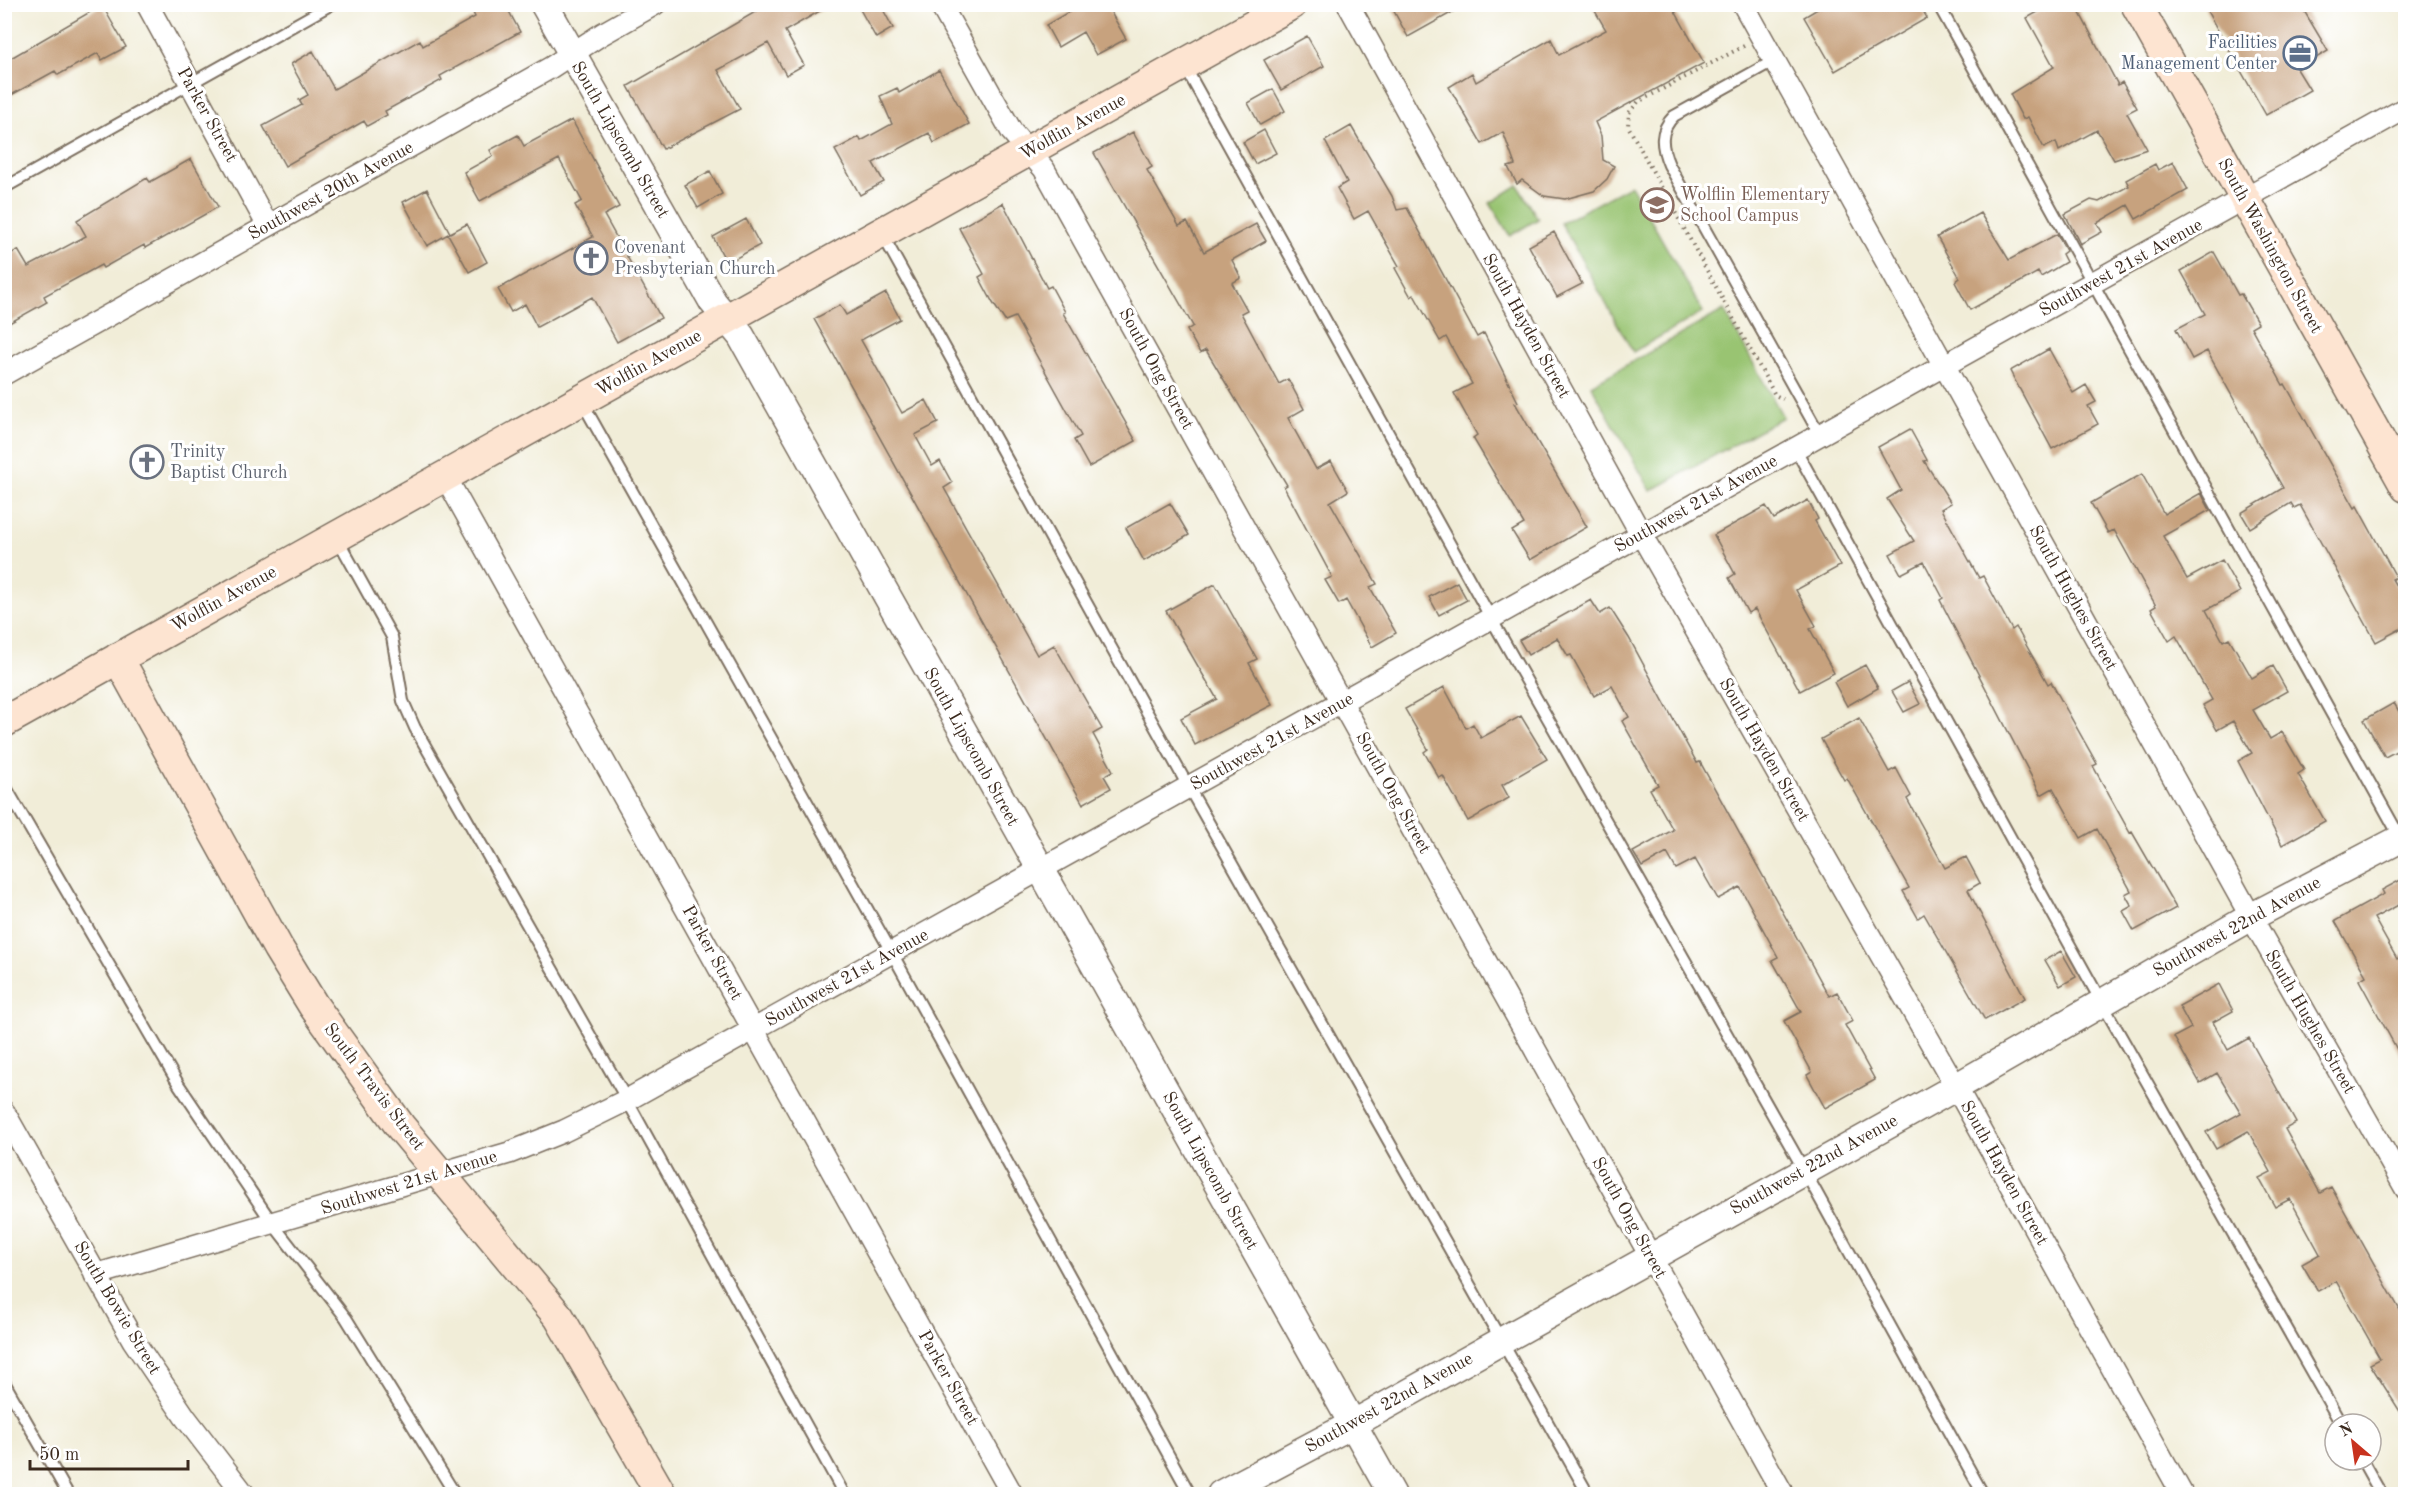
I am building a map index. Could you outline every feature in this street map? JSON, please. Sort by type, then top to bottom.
[{"type":"main road","name":"Wolflin Avenue","points":[[4,722],[1292,4]]},
{"type":"main road","name":"South Washington Street","points":[[2136,4],[2405,483]]},
{"type":"main road","name":"South Travis Street","points":[[118,658],[278,948],[313,1005],[400,1126],[559,1317],[661,1494]]},
{"type":"street","name":"Parker Street","points":[[147,4],[268,226]]},
{"type":"street","name":"South Lipscomb Street","points":[[544,4],[713,302],[741,336],[1392,1494]]},
{"type":"street","name":"Southwest 20th Avenue","points":[[4,374],[572,55],[656,4]]},
{"type":"street","name":"South Ong Street","points":[[940,4],[1012,132],[1044,169],[1783,1494]]},
{"type":"street","name":"South Hayden Street","points":[[1348,4],[1641,534],[1956,1087],[2182,1494]]},
{"type":"street","name":"South Hughes Street","points":[[1743,4],[2251,917],[2406,1189]]},
{"type":"street","name":"Southwest 21st Avenue","points":[[95,1275],[273,1224],[509,1152],[564,1131],[627,1100],[1492,620],[1641,534],[2406,108]]},
{"type":"street","name":"Parker Street","points":[[445,476],[1012,1494]]},
{"type":"street","name":"Southwest 22nd Avenue","points":[[1221,1494],[1353,1424],[1956,1087],[2251,917],[2404,840]]},
{"type":"street","name":"South Bowie Street","points":[[4,1112],[133,1340],[185,1417],[244,1494]]},
{"type":"lane","points":[[4,188],[332,4]]},
{"type":"lane","points":[[1938,4],[2404,840]]},
{"type":"lane","points":[[1775,60],[1674,116],[1667,124],[1662,136],[1663,150],[1669,165],[1820,435]]},
{"type":"lane","points":[[1184,65],[1492,620],[1804,1170],[1983,1494]]},
{"type":"lane","points":[[882,234],[1189,788],[1588,1494]]},
{"type":"lane","points":[[581,401],[892,953],[1190,1494]]},
{"type":"lane","points":[[1796,448],[2102,1003],[2334,1412]]},
{"type":"lane","points":[[336,536],[392,637],[403,701],[415,728],[627,1100],[844,1494]]},
{"type":"lane","points":[[4,784],[179,1085],[273,1224],[346,1318],[455,1494]]},
{"type":"lane","points":[[4,1382],[68,1494]]},
{"type":"lane","points":[[2369,1472],[2381,1494]]},
{"type":"green space","points":[[1518,185],[1538,219],[1510,236],[1490,203]]},
{"type":"green space","points":[[1631,185],[1703,312],[1633,352],[1561,223]]},
{"type":"green space","points":[[1724,310],[1783,417],[1651,491],[1591,385]]},
{"type":"building","points":[[469,4],[505,4],[520,32],[440,76],[442,80],[385,111],[387,115],[367,126],[364,121],[285,166],[263,126],[302,105],[299,100],[308,95],[291,64],[313,51],[334,89],[420,40],[423,46],[475,17]]},
{"type":"building","points":[[769,4],[832,4],[785,31],[804,65],[786,75],[768,43],[718,70],[740,109],[663,149],[628,86]]},
{"type":"building","points":[[857,4],[880,4],[893,28],[876,38]]},
{"type":"building","points":[[1082,4],[1106,4],[1126,39],[1096,55],[1083,32],[1058,47],[1046,25]]},
{"type":"building","points":[[1390,4],[1467,4],[1408,37]]},
{"type":"building","points":[[1591,4],[1671,4],[1704,63],[1595,122],[1601,136],[1603,160],[1614,166],[1607,179],[1594,191],[1565,199],[1544,196],[1522,180],[1517,184],[1508,167],[1515,165],[1503,132],[1482,144],[1449,87],[1472,73],[1476,82],[1551,39],[1559,55],[1606,30]]},
{"type":"building","points":[[1826,4],[1919,4],[1927,18],[1835,71],[1804,17]]},
{"type":"building","points":[[2052,4],[2075,4],[2118,85],[2122,82],[2137,108],[2127,113],[2147,149],[2114,160],[2097,130],[2059,151],[2056,142],[2044,148],[2028,117],[2023,119],[2010,94],[2054,67],[2027,18]]},
{"type":"building","points":[[2203,4],[2300,4],[2328,51],[2297,69],[2310,90],[2266,115]]},
{"type":"building","points":[[102,5],[126,47],[102,60],[98,53],[58,75],[55,71],[4,99],[4,62]]},
{"type":"building","points":[[1307,36],[1324,66],[1281,90],[1264,60]]},
{"type":"building","points":[[939,70],[969,124],[934,143],[929,133],[873,163],[884,182],[860,195],[835,150],[859,137],[861,141],[892,124],[880,96],[897,88],[899,93]]},
{"type":"building","points":[[1273,89],[1285,111],[1260,125],[1248,103]]},
{"type":"building","points":[[572,120],[619,207],[604,215],[661,318],[617,342],[592,297],[537,327],[525,304],[511,312],[498,289],[593,237],[575,205],[582,201],[559,159],[480,201],[464,172],[493,156],[490,150],[518,135],[524,146]]},
{"type":"building","points":[[1351,126],[1392,196],[1397,210],[1407,208],[1477,337],[1484,333],[1518,402],[1515,403],[1587,527],[1530,560],[1512,531],[1524,524],[1473,438],[1477,435],[1454,393],[1472,384],[1446,337],[1440,341],[1414,295],[1411,297],[1395,268],[1399,266],[1368,211],[1354,219],[1337,188],[1347,182],[1325,141]]},
{"type":"building","points":[[1264,130],[1276,153],[1255,164],[1243,142]]},
{"type":"building","points":[[1133,132],[1152,167],[1147,170],[1179,226],[1187,222],[1204,252],[1256,224],[1266,241],[1232,260],[1241,278],[1232,283],[1247,310],[1241,313],[1279,384],[1288,379],[1304,409],[1288,418],[1316,469],[1331,461],[1348,491],[1330,502],[1377,584],[1370,587],[1396,633],[1372,647],[1346,600],[1339,604],[1325,580],[1332,577],[1284,487],[1287,485],[1206,350],[1200,353],[1187,330],[1193,326],[1094,153]]},
{"type":"building","points":[[191,159],[218,207],[145,248],[144,245],[103,268],[101,265],[44,296],[47,302],[4,326],[4,257],[18,250],[28,267],[86,236],[77,220],[147,178],[150,182]]},
{"type":"building","points":[[2173,162],[2188,190],[2136,219],[2128,205],[2097,223],[2102,232],[2080,244],[2065,214],[2091,200],[2099,202],[2129,186],[2126,180],[2155,164],[2158,170]]},
{"type":"building","points":[[710,171],[722,194],[698,208],[685,185]]},
{"type":"building","points":[[427,189],[450,233],[427,246],[403,202]]},
{"type":"building","points":[[1003,203],[1047,288],[1051,286],[1065,312],[1063,313],[1136,441],[1089,467],[1074,440],[1081,436],[1015,317],[1005,321],[993,303],[979,277],[984,274],[959,228]]},
{"type":"building","points":[[1980,213],[2009,260],[2057,234],[2066,251],[2062,254],[2066,262],[2041,277],[2038,272],[1970,310],[1955,282],[1960,278],[1937,237]]},
{"type":"building","points":[[746,219],[760,245],[727,263],[713,237]]},
{"type":"building","points":[[467,224],[487,262],[469,272],[448,234]]},
{"type":"building","points":[[1554,232],[1582,284],[1557,297],[1529,246]]},
{"type":"building","points":[[2214,252],[2238,295],[2241,294],[2258,323],[2251,327],[2283,385],[2285,384],[2355,508],[2357,506],[2396,577],[2392,579],[2406,603],[2406,626],[2376,642],[2300,505],[2294,508],[2291,503],[2250,528],[2241,513],[2283,488],[2207,351],[2192,359],[2176,329],[2205,314],[2181,271]]},
{"type":"building","points":[[886,293],[900,319],[861,340],[902,413],[926,400],[938,423],[915,435],[932,466],[940,461],[952,483],[944,488],[1037,655],[1054,645],[1102,729],[1093,734],[1113,771],[1104,776],[1111,788],[1083,804],[814,319],[840,305],[846,315]]},
{"type":"building","points":[[2049,349],[2073,393],[2086,385],[2096,402],[2088,406],[2098,424],[2052,449],[2010,371]]},
{"type":"building","points":[[1910,429],[1927,460],[1924,461],[1951,503],[1941,509],[1979,578],[1983,576],[2012,630],[2016,627],[2048,684],[2051,682],[2097,764],[2093,766],[2130,833],[2132,832],[2176,908],[2134,931],[2123,911],[2132,906],[2125,894],[2131,891],[2097,829],[2081,838],[2053,788],[2041,795],[1940,600],[1943,598],[1924,562],[1901,574],[1890,554],[1914,541],[1887,499],[1901,490],[1878,447]]},
{"type":"building","points":[[2142,474],[2164,514],[2201,493],[2210,510],[2163,536],[2187,579],[2222,560],[2240,592],[2206,610],[2223,641],[2229,638],[2252,678],[2273,666],[2287,691],[2253,710],[2270,739],[2282,732],[2304,770],[2298,774],[2325,821],[2282,845],[2238,761],[2252,753],[2233,721],[2217,730],[2203,705],[2212,700],[2176,636],[2169,641],[2151,609],[2156,606],[2114,530],[2108,533],[2091,503]]},
{"type":"building","points":[[1808,500],[1818,519],[1815,521],[1840,566],[1796,590],[1816,626],[1810,629],[1834,673],[1800,691],[1755,609],[1748,613],[1729,578],[1735,574],[1714,535],[1766,506],[1774,519]]},
{"type":"building","points":[[1170,503],[1189,535],[1144,561],[1126,528]]},
{"type":"building","points":[[1457,582],[1467,600],[1439,615],[1429,597]]},
{"type":"building","points":[[1215,584],[1257,659],[1249,663],[1272,705],[1195,745],[1181,718],[1217,699],[1166,611]]},
{"type":"building","points":[[1591,600],[1600,614],[1610,608],[1629,638],[1829,996],[1837,992],[1853,1021],[1845,1025],[1875,1080],[1825,1108],[1807,1075],[1812,1072],[1784,1021],[1801,1012],[1772,960],[1778,957],[1740,887],[1718,899],[1695,859],[1676,869],[1667,853],[1642,867],[1633,852],[1673,830],[1650,789],[1658,785],[1622,721],[1629,717],[1612,686],[1594,696],[1571,655],[1568,656],[1557,638],[1528,655],[1519,640]]},
{"type":"building","points":[[1865,665],[1878,688],[1847,706],[1834,682]]},
{"type":"building","points":[[1908,682],[1920,704],[1904,712],[1892,691]]},
{"type":"building","points":[[1444,687],[1466,728],[1473,724],[1481,738],[1521,716],[1547,759],[1502,785],[1509,798],[1468,821],[1443,776],[1439,778],[1424,752],[1428,749],[1405,709]]},
{"type":"building","points":[[2394,703],[2406,723],[2406,746],[2385,757],[2364,720]]},
{"type":"building","points":[[1859,718],[1889,772],[1896,768],[1911,796],[1907,799],[1945,868],[1966,857],[1980,883],[1968,890],[2025,998],[1985,1020],[1924,914],[1918,918],[1903,891],[1909,888],[1847,778],[1844,780],[1821,739]]},
{"type":"building","points":[[2406,877],[2406,901],[2374,918],[2397,959],[2406,954],[2406,1066],[2359,980],[2366,976],[2335,921],[2384,894],[2382,890]]},
{"type":"building","points":[[2061,951],[2076,977],[2060,986],[2045,960]]},
{"type":"building","points":[[2219,984],[2233,1011],[2213,1022],[2228,1050],[2249,1038],[2296,1123],[2285,1129],[2320,1193],[2331,1187],[2406,1321],[2406,1421],[2370,1364],[2380,1359],[2336,1281],[2318,1291],[2302,1264],[2320,1254],[2290,1199],[2275,1207],[2259,1178],[2271,1172],[2248,1131],[2216,1149],[2206,1132],[2241,1113],[2217,1073],[2200,1083],[2174,1037],[2191,1028],[2179,1006]]},
{"type":"place","name":"Facilities Management Center","points":[[2300,53]]},
{"type":"place","name":"Wolflin Elementary School Campus","points":[[1657,205]]},
{"type":"place","name":"Covenant Presbyterian Church","points":[[591,258]]},
{"type":"place","name":"Trinity Baptist Church","points":[[147,462]]}]
